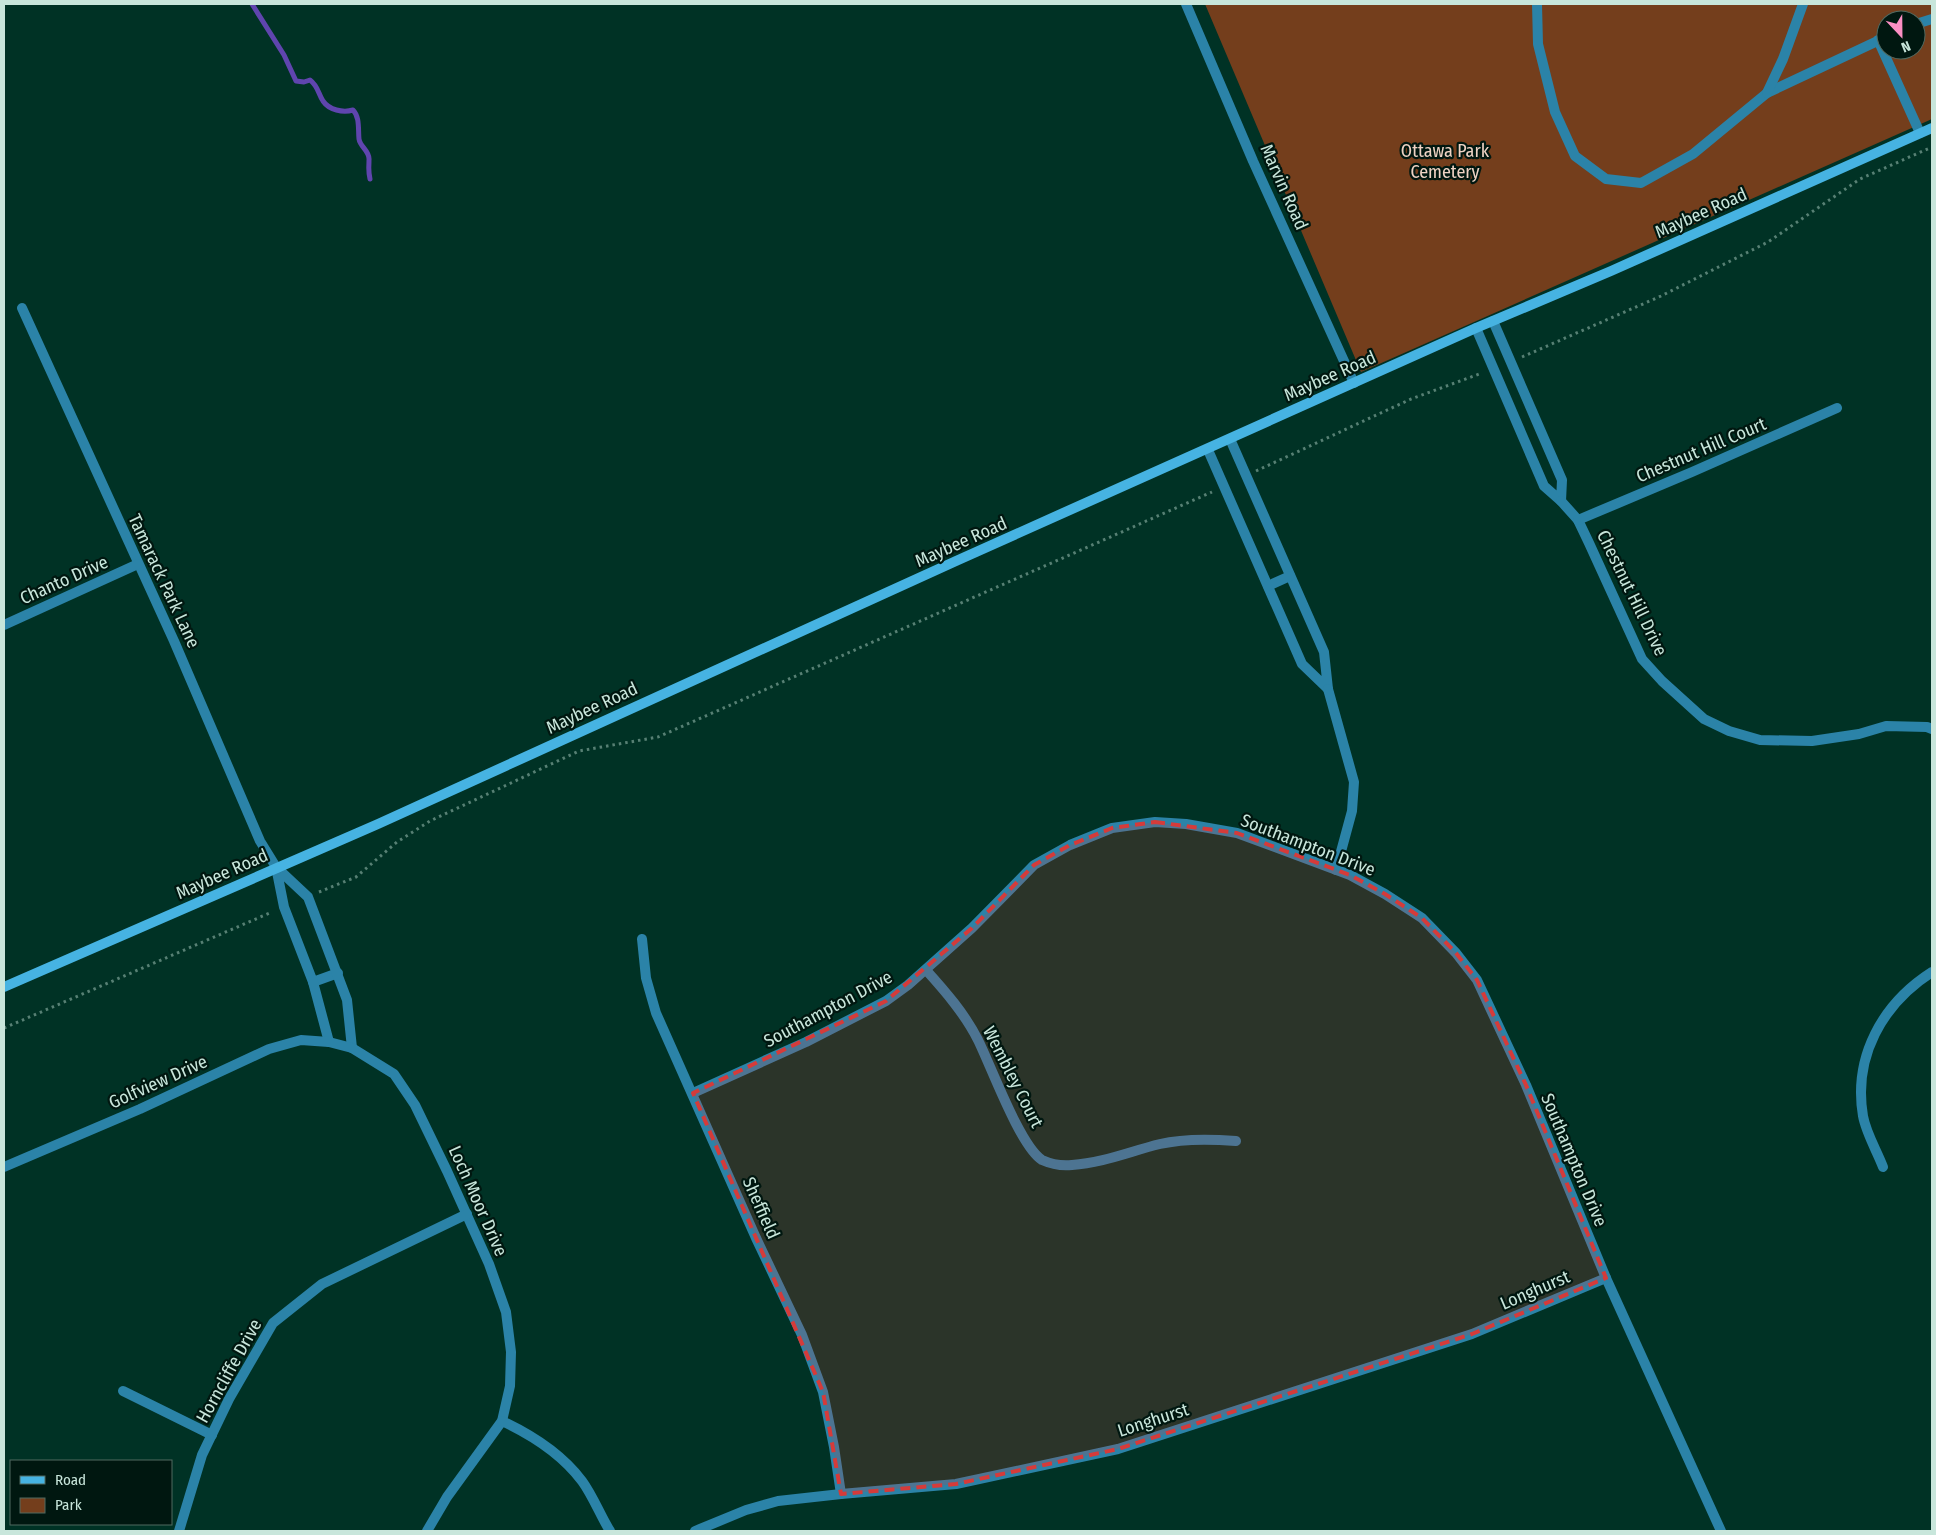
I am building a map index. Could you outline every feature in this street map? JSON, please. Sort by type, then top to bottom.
[{"type":"main road","name":"Maybee Road","points":[[4,987],[378,824],[774,643],[1208,450],[1476,328],[1620,267],[1932,128]]},
{"type":"street","name":"Marvin Road","points":[[1186,4],[1253,161],[1354,383]]},
{"type":"street","points":[[1537,4],[1538,44],[1555,112],[1575,156],[1606,180],[1641,183],[1694,154],[1768,93],[1876,42]]},
{"type":"street","points":[[1768,93],[1783,59],[1803,4]]},
{"type":"street","points":[[1890,60],[1920,134]]},
{"type":"street","name":"Tamarack Park Lane","points":[[22,308],[174,641],[260,841],[276,867]]},
{"type":"street","points":[[1493,321],[1562,480],[1561,501]]},
{"type":"street","name":"Chestnut Hill Drive","points":[[1476,328],[1544,486],[1578,520],[1642,659],[1662,681],[1704,719],[1729,731],[1760,740],[1812,741],[1859,734],[1886,726],[1927,727],[1932,729]]},
{"type":"street","name":"Chestnut Hill Court","points":[[1578,520],[1837,408]]},
{"type":"street","points":[[1519,428],[1536,421]]},
{"type":"street","points":[[1230,439],[1324,652],[1328,689],[1354,782],[1352,812],[1336,870]]},
{"type":"street","points":[[1208,450],[1302,664],[1328,689]]},
{"type":"street","name":"Chanto Drive","points":[[4,625],[138,564]]},
{"type":"street","points":[[1268,586],[1290,576]]},
{"type":"street","name":"Southampton Drive","points":[[693,1093],[806,1042],[886,1001],[908,986],[972,928],[1034,865],[1070,845],[1112,828],[1155,822],[1186,824],[1237,833],[1336,870],[1386,894],[1422,918],[1456,953],[1477,980],[1526,1085],[1606,1278],[1721,1531]]},
{"type":"street","points":[[276,867],[308,897],[347,1000],[352,1048]]},
{"type":"street","points":[[276,867],[284,907],[313,982],[329,1042]]},
{"type":"street","name":"Sheffield","points":[[642,939],[646,978],[656,1014],[693,1093],[756,1238],[802,1335],[820,1384],[834,1447],[841,1494]]},
{"type":"street","name":"Wembley Court","points":[[926,970],[946,991],[977,1039],[1010,1110],[1029,1144],[1042,1160],[1063,1166],[1082,1165],[1161,1144],[1204,1138],[1236,1141]]},
{"type":"street","points":[[1883,1167],[1864,1118],[1860,1088],[1868,1049],[1886,1013],[1921,979],[1932,972]]},
{"type":"street","points":[[313,982],[338,973]]},
{"type":"street","name":"Golfview Drive","points":[[4,1167],[140,1109],[269,1050],[301,1040],[329,1042]]},
{"type":"street","name":"Loch Moor Drive","points":[[329,1042],[352,1048],[394,1074],[415,1105],[467,1214],[506,1312],[511,1352],[510,1377],[502,1421]]},
{"type":"street","name":"Horncliffe Drive","points":[[179,1531],[202,1455],[229,1399],[273,1324],[294,1304],[322,1284],[467,1214]]},
{"type":"street","name":"Longhurst","points":[[696,1531],[746,1510],[778,1501],[956,1484],[1118,1448],[1472,1334],[1606,1278]]},
{"type":"street","points":[[123,1391],[212,1435]]},
{"type":"street","points":[[427,1531],[447,1497],[502,1421],[540,1441],[561,1459],[582,1481],[610,1531]]},
{"type":"path","points":[[1510,362],[1661,296],[1760,246],[1860,178],[1932,147]]},
{"type":"path","points":[[1246,475],[1411,399],[1493,369]]},
{"type":"path","points":[[308,897],[356,877],[397,842],[430,821],[579,751],[658,737],[1224,486]]},
{"type":"path","points":[[4,1028],[284,907]]},
{"type":"highlighted area","points":[[1155,822],[1237,833],[1350,875],[1385,894],[1422,918],[1456,953],[1477,980],[1526,1085],[1606,1278],[1472,1334],[1118,1449],[956,1484],[841,1494],[823,1392],[693,1093],[886,1001],[972,928],[1034,865],[1070,845],[1112,828]]},
{"type":"green space","name":"Ottawa Park Cemetery","points":[[1205,4],[1932,4],[1932,119],[1361,372]]},
{"type":"waterway","points":[[252,4],[284,55],[296,81],[304,82],[310,80],[313,82],[323,101],[332,109],[341,111],[353,110],[358,120],[360,142],[369,157],[370,179]]}]
